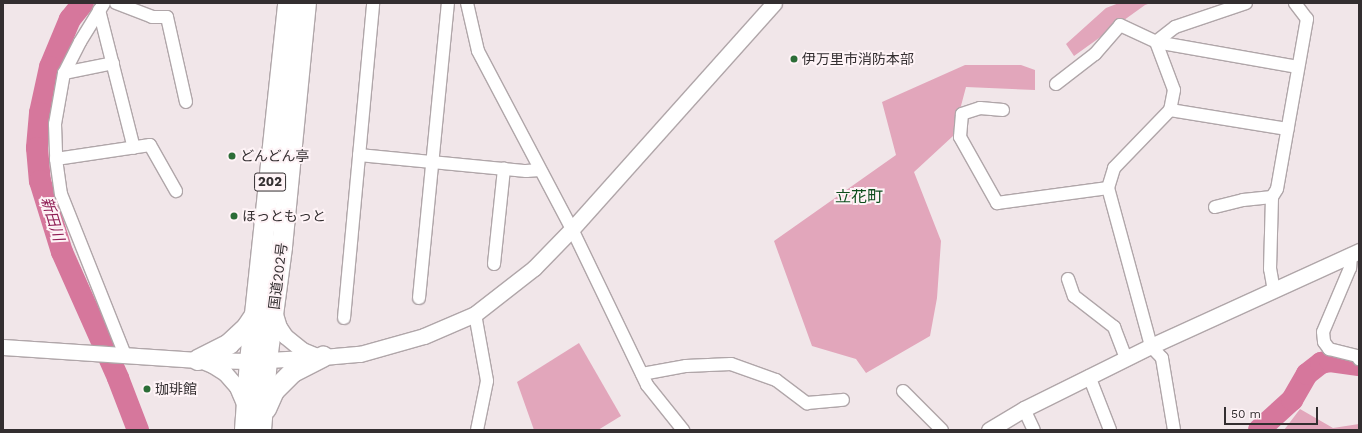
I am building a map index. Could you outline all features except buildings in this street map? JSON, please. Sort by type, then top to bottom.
[{"type":"highway","name":"国道202号","points":[[245,430],[257,419],[259,360],[255,315],[288,3]]},
{"type":"highway","name":"国道202号","points":[[259,360],[274,310],[282,247],[306,3]]},
{"type":"highway","points":[[198,360],[229,344],[247,327],[255,315]]},
{"type":"highway","points":[[257,419],[274,391],[293,372],[323,357]]},
{"type":"street","points":[[116,3],[152,17],[167,17],[186,102]]},
{"type":"street","points":[[344,318],[372,3]]},
{"type":"street","points":[[420,298],[448,3]]},
{"type":"street","points":[[467,3],[478,51],[572,229],[642,374],[648,385],[683,430]]},
{"type":"street","points":[[3,347],[198,360],[259,360],[323,357],[360,354],[417,338],[475,314],[534,268],[572,229],[774,3]]},
{"type":"street","points":[[1156,42],[1175,27],[1246,3]]},
{"type":"street","points":[[1274,291],[1270,269],[1272,197],[1277,189],[1307,19],[1295,3]]},
{"type":"street","points":[[102,7],[113,63],[134,148]]},
{"type":"street","points":[[102,7],[80,42],[64,73],[56,124],[56,159],[61,194],[125,355]]},
{"type":"street","points":[[1056,84],[1095,54],[1120,24],[1156,42],[1298,67]]},
{"type":"street","points":[[1156,42],[1174,90],[1170,110],[1114,168],[1108,188],[1151,346],[1162,358],[1174,430]]},
{"type":"street","points":[[64,73],[113,63]]},
{"type":"street","points":[[1003,110],[980,108],[962,114],[960,137],[997,203],[1108,188]]},
{"type":"street","points":[[1170,110],[1287,129]]},
{"type":"street","points":[[56,159],[150,146],[176,191]]},
{"type":"street","points":[[359,155],[504,169],[540,170]]},
{"type":"street","points":[[494,264],[504,169]]},
{"type":"street","points":[[1215,207],[1243,200],[1272,197]]},
{"type":"street","points":[[989,430],[1024,408],[1126,358],[1355,253]]},
{"type":"street","points":[[1355,253],[1323,332],[1324,342],[1329,349],[1358,358]]},
{"type":"street","points":[[1068,279],[1074,296],[1114,327],[1126,358]]},
{"type":"street","points":[[274,310],[279,327],[292,343],[312,354],[323,357]]},
{"type":"street","points":[[475,314],[487,381],[477,430]]},
{"type":"street","points":[[198,360],[212,365],[225,373],[237,387],[257,419]]},
{"type":"street","points":[[642,374],[686,366],[731,364],[776,380],[807,403],[842,400]]},
{"type":"street","points":[[1089,376],[1110,430]]},
{"type":"street","points":[[903,391],[942,430]]},
{"type":"street","points":[[1024,408],[1034,430]]},
{"type":"shaded area","points":[[1119,3],[1151,3],[1145,5],[1074,56],[1066,44],[1106,8]]},
{"type":"shaded area","points":[[965,65],[1021,65],[1035,70],[1035,90],[966,87],[953,136],[914,172],[941,241],[937,298],[930,336],[866,373],[856,359],[812,346],[774,241],[896,155],[882,102]]},
{"type":"shaded area","points":[[579,343],[621,416],[598,430],[534,430],[517,382]]},
{"type":"shaded area","points":[[1300,409],[1333,428],[1359,424],[1359,430],[1284,430]]},
{"type":"waterway","name":"新田川","points":[[83,3],[70,19],[50,67],[40,113],[37,148],[40,181],[62,252],[118,378],[138,430]]},
{"type":"waterway","points":[[1259,430],[1292,400],[1307,374],[1321,363],[1330,361],[1359,365]]},
{"type":"place","name":"伊万里市消防本部","points":[[794,59]]},
{"type":"place","name":"どんどん亭","points":[[232,156]]},
{"type":"place","name":"ほっともっと","points":[[234,216]]},
{"type":"place","name":"珈琲館","points":[[147,389]]},
{"type":"district","name":"立花町","points":[[859,197]]}]
